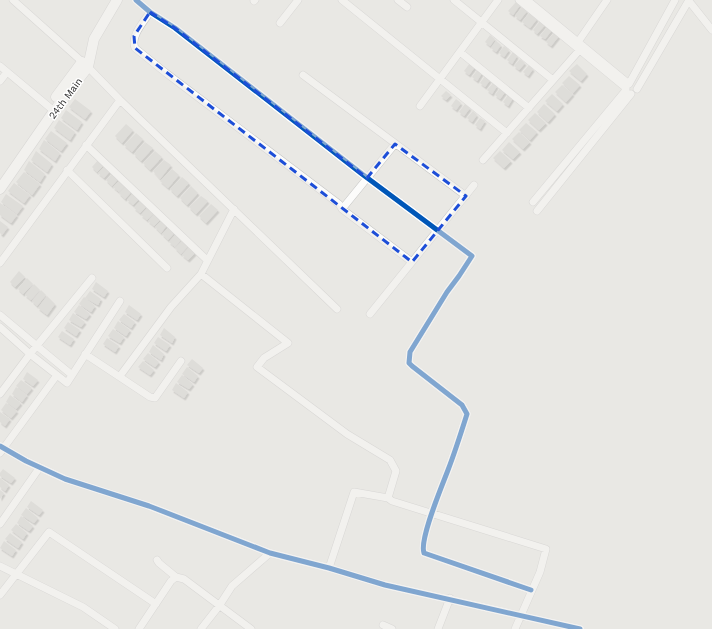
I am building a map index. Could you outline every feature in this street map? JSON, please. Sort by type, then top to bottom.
[{"type":"street","points":[[13,0],[85,64],[120,100],[337,309]]},
{"type":"street","name":"24th Main","points":[[0,189],[52,109],[85,64],[94,39],[117,0]]},
{"type":"street","points":[[136,0],[150,12],[175,28],[367,178],[472,256],[447,292],[410,352],[409,363],[462,405],[467,414],[432,513],[423,544],[424,553],[531,590]]},
{"type":"street","points":[[280,23],[298,0]]},
{"type":"street","points":[[342,0],[507,133]]},
{"type":"street","points":[[398,0],[407,7]]},
{"type":"street","points":[[454,0],[553,80]]},
{"type":"street","points":[[420,106],[498,0]]},
{"type":"street","points":[[519,0],[580,46]]},
{"type":"street","points":[[527,0],[630,89]]},
{"type":"street","points":[[483,160],[553,80],[580,46],[607,0]]},
{"type":"street","points":[[533,202],[630,89],[675,0]]},
{"type":"street","points":[[537,211],[630,89],[689,0],[712,30]]},
{"type":"street","points":[[150,12],[134,36],[133,43],[136,48],[166,73],[339,204],[342,209],[412,262]]},
{"type":"street","points":[[460,52],[529,108]]},
{"type":"street","points":[[0,66],[52,109],[0,177]]},
{"type":"street","points":[[0,81],[7,72]]},
{"type":"street","points":[[303,75],[466,196]]},
{"type":"street","points":[[0,263],[120,100]]},
{"type":"street","points":[[342,209],[395,144]]},
{"type":"street","points":[[86,145],[207,260]]},
{"type":"street","points":[[67,170],[167,268]]},
{"type":"street","points":[[370,314],[474,185]]},
{"type":"street","points":[[120,376],[171,308],[201,274],[234,209]]},
{"type":"street","points":[[201,274],[288,343],[264,358],[257,368],[347,434],[390,460],[396,471],[388,498]]},
{"type":"street","points":[[0,393],[36,346],[92,278]]},
{"type":"street","points":[[0,327],[30,354],[67,383],[120,300]]},
{"type":"street","points":[[0,315],[72,375]]},
{"type":"street","points":[[85,354],[150,397],[155,398],[181,361]]},
{"type":"street","points":[[57,375],[1,449],[65,479],[149,506],[270,553],[329,568],[385,585],[450,598],[580,629]]},
{"type":"street","points":[[0,524],[40,467]]},
{"type":"street","points":[[329,568],[354,492],[388,498],[392,501],[546,549],[540,572],[515,629]]},
{"type":"street","points":[[0,595],[49,532],[156,604]]},
{"type":"street","points":[[201,629],[220,606],[232,586],[270,553]]},
{"type":"street","points":[[157,560],[159,564],[176,577],[184,579],[251,629]]},
{"type":"street","points":[[0,566],[83,607],[115,629]]},
{"type":"street","points":[[139,629],[171,581],[176,577]]},
{"type":"street","points":[[438,629],[450,598]]},
{"type":"street","points":[[383,625],[392,629]]},
{"type":"highlighted area","points":[[150,12],[175,28],[367,178],[395,144],[466,196],[412,262],[135,48],[134,36]]},
{"type":"building","points":[[516,2],[520,5],[513,15],[508,11]]},
{"type":"building","points":[[522,7],[527,11],[520,20],[515,16]]},
{"type":"building","points":[[530,12],[537,19],[530,28],[522,22]]},
{"type":"building","points":[[540,21],[545,25],[537,34],[533,30]]},
{"type":"building","points":[[548,26],[552,30],[545,39],[540,36]]},
{"type":"building","points":[[554,33],[559,36],[551,46],[546,42]]},
{"type":"building","points":[[490,35],[495,39],[490,46],[485,42]]},
{"type":"building","points":[[496,41],[501,45],[496,52],[491,48]]},
{"type":"building","points":[[504,46],[509,50],[504,57],[499,53]]},
{"type":"building","points":[[513,52],[517,56],[512,64],[507,60]]},
{"type":"building","points":[[520,59],[525,63],[519,70],[514,66]]},
{"type":"building","points":[[470,63],[475,67],[469,75],[464,71]]},
{"type":"building","points":[[577,64],[587,74],[581,81],[569,71]]},
{"type":"building","points":[[529,65],[533,69],[528,76],[523,72]]},
{"type":"building","points":[[478,69],[482,73],[477,81],[472,77]]},
{"type":"building","points":[[485,76],[490,80],[485,87],[480,83]]},
{"type":"building","points":[[569,76],[580,85],[573,93],[562,83]]},
{"type":"building","points":[[493,83],[497,86],[492,94],[487,90]]},
{"type":"building","points":[[562,85],[573,94],[566,102],[555,92]]},
{"type":"building","points":[[501,87],[506,91],[500,99],[495,95]]},
{"type":"building","points":[[446,91],[451,95],[446,100],[441,96]]},
{"type":"building","points":[[552,94],[563,104],[557,111],[545,101]]},
{"type":"building","points":[[508,95],[513,98],[508,106],[503,102]]},
{"type":"building","points":[[75,99],[91,111],[85,119],[69,107]]},
{"type":"building","points":[[456,99],[461,103],[456,110],[451,106]]},
{"type":"building","points":[[465,104],[470,108],[464,116],[459,112]]},
{"type":"building","points":[[544,104],[555,114],[548,122],[537,112]]},
{"type":"building","points":[[66,110],[82,122],[77,130],[61,118]]},
{"type":"building","points":[[473,111],[477,115],[472,122],[467,118]]},
{"type":"building","points":[[535,113],[546,123],[539,130],[528,120]]},
{"type":"building","points":[[480,118],[485,121],[480,129],[475,125]]},
{"type":"building","points":[[59,120],[75,132],[70,140],[54,128]]},
{"type":"building","points":[[526,123],[537,132],[530,140],[519,130]]},
{"type":"building","points":[[126,124],[133,130],[122,143],[115,136]]},
{"type":"building","points":[[51,131],[67,143],[61,151],[45,139]]},
{"type":"building","points":[[519,132],[530,142],[523,149],[512,139]]},
{"type":"building","points":[[136,133],[143,139],[132,152],[124,145]]},
{"type":"building","points":[[44,140],[60,153],[55,161],[39,149]]},
{"type":"building","points":[[145,142],[153,148],[141,161],[134,154]]},
{"type":"building","points":[[509,142],[520,152],[513,159],[502,150]]},
{"type":"building","points":[[36,151],[52,164],[47,172],[31,160]]},
{"type":"building","points":[[155,151],[162,157],[150,170],[143,163]]},
{"type":"building","points":[[500,151],[511,161],[504,168],[493,158]]},
{"type":"building","points":[[99,159],[104,165],[97,172],[92,167]]},
{"type":"building","points":[[164,160],[171,165],[160,179],[153,171]]},
{"type":"building","points":[[29,161],[45,174],[40,182],[24,170]]},
{"type":"building","points":[[105,166],[110,171],[104,178],[98,173]]},
{"type":"building","points":[[172,169],[179,175],[168,188],[160,181]]},
{"type":"building","points":[[24,172],[40,184],[32,195],[16,182]]},
{"type":"building","points":[[113,173],[119,178],[112,186],[106,180]]},
{"type":"building","points":[[182,177],[189,183],[177,196],[170,189]]},
{"type":"building","points":[[120,180],[126,185],[119,192],[113,187]]},
{"type":"building","points":[[14,183],[30,195],[24,203],[8,191]]},
{"type":"building","points":[[126,186],[132,191],[125,199],[119,193]]},
{"type":"building","points":[[191,186],[198,193],[187,205],[180,198]]},
{"type":"building","points":[[134,192],[140,198],[133,205],[127,200]]},
{"type":"building","points":[[6,194],[23,206],[17,214],[1,202]]},
{"type":"building","points":[[201,196],[208,201],[196,214],[189,207]]},
{"type":"building","points":[[141,200],[147,206],[140,213],[134,208]]},
{"type":"building","points":[[0,203],[17,215],[11,223],[0,215]]},
{"type":"building","points":[[211,204],[218,210],[206,223],[199,216]]},
{"type":"building","points":[[148,207],[154,213],[147,220],[141,215]]},
{"type":"building","points":[[155,213],[161,219],[154,226],[148,221]]},
{"type":"building","points":[[162,220],[167,225],[161,233],[155,227]]},
{"type":"building","points":[[0,221],[8,227],[2,235],[0,233]]},
{"type":"building","points":[[169,227],[175,232],[168,240],[162,234]]},
{"type":"building","points":[[176,234],[181,240],[175,247],[169,242]]},
{"type":"building","points":[[182,241],[188,246],[181,254],[175,248]]},
{"type":"building","points":[[189,247],[195,253],[188,260],[182,255]]},
{"type":"building","points":[[19,271],[25,277],[15,287],[10,282]]},
{"type":"building","points":[[27,278],[33,284],[23,294],[18,289]]},
{"type":"building","points":[[96,282],[108,291],[104,297],[92,289]]},
{"type":"building","points":[[34,284],[40,290],[31,300],[25,295]]},
{"type":"building","points":[[41,290],[46,295],[37,306],[32,301]]},
{"type":"building","points":[[90,291],[101,299],[98,305],[85,298]]},
{"type":"building","points":[[47,296],[55,304],[47,315],[38,308]]},
{"type":"building","points":[[84,297],[95,306],[91,312],[79,304]]},
{"type":"building","points":[[79,305],[90,314],[86,319],[74,312]]},
{"type":"building","points":[[129,305],[141,314],[137,320],[125,312]]},
{"type":"building","points":[[73,313],[85,322],[81,327],[69,320]]},
{"type":"building","points":[[124,314],[135,322],[131,328],[119,320]]},
{"type":"building","points":[[118,321],[130,330],[126,336],[114,328]]},
{"type":"building","points":[[68,322],[80,330],[76,336],[64,328]]},
{"type":"building","points":[[164,328],[175,337],[172,343],[160,335]]},
{"type":"building","points":[[113,329],[124,337],[120,343],[108,336]]},
{"type":"building","points":[[62,331],[74,339],[70,345],[58,337]]},
{"type":"building","points":[[158,337],[170,345],[166,351],[154,343]]},
{"type":"building","points":[[107,338],[119,346],[115,352],[103,344]]},
{"type":"building","points":[[153,345],[164,354],[161,360],[149,352]]},
{"type":"building","points":[[148,353],[159,362],[155,367],[143,359]]},
{"type":"building","points":[[192,359],[203,368],[199,373],[187,365]]},
{"type":"building","points":[[143,361],[154,370],[150,375],[138,367]]},
{"type":"building","points":[[187,367],[198,376],[194,382],[182,374]]},
{"type":"building","points":[[27,372],[38,380],[33,386],[23,379]]},
{"type":"building","points":[[182,375],[193,384],[189,389],[177,382]]},
{"type":"building","points":[[21,380],[32,388],[27,394],[16,386]]},
{"type":"building","points":[[176,383],[188,392],[184,398],[172,390]]},
{"type":"building","points":[[16,387],[27,395],[22,402],[12,394]]},
{"type":"building","points":[[10,395],[21,403],[16,409],[6,402]]},
{"type":"building","points":[[6,403],[17,411],[11,418],[1,410]]},
{"type":"building","points":[[0,412],[10,419],[5,426],[0,422]]},
{"type":"building","points":[[3,469],[15,478],[11,483],[0,476]]},
{"type":"building","points":[[0,478],[9,485],[5,491],[0,487]]},
{"type":"building","points":[[0,490],[4,493],[0,499]]},
{"type":"building","points":[[31,501],[43,510],[39,515],[27,507]]},
{"type":"building","points":[[26,508],[38,518],[34,523],[21,515]]},
{"type":"building","points":[[21,516],[33,526],[29,531],[17,523]]},
{"type":"building","points":[[16,524],[27,533],[23,539],[11,530]]},
{"type":"building","points":[[10,533],[22,542],[18,548],[5,539]]},
{"type":"building","points":[[4,541],[16,550],[12,556],[0,548]]},
{"type":"cycle path","points":[[136,0],[150,12],[175,28],[362,174],[472,256],[447,292],[410,352],[409,363],[462,405],[467,414],[428,525],[423,546],[424,553],[531,590]]},
{"type":"cycle path","points":[[0,446],[26,461],[65,479],[149,506],[270,553],[329,568],[385,585],[580,629]]}]
